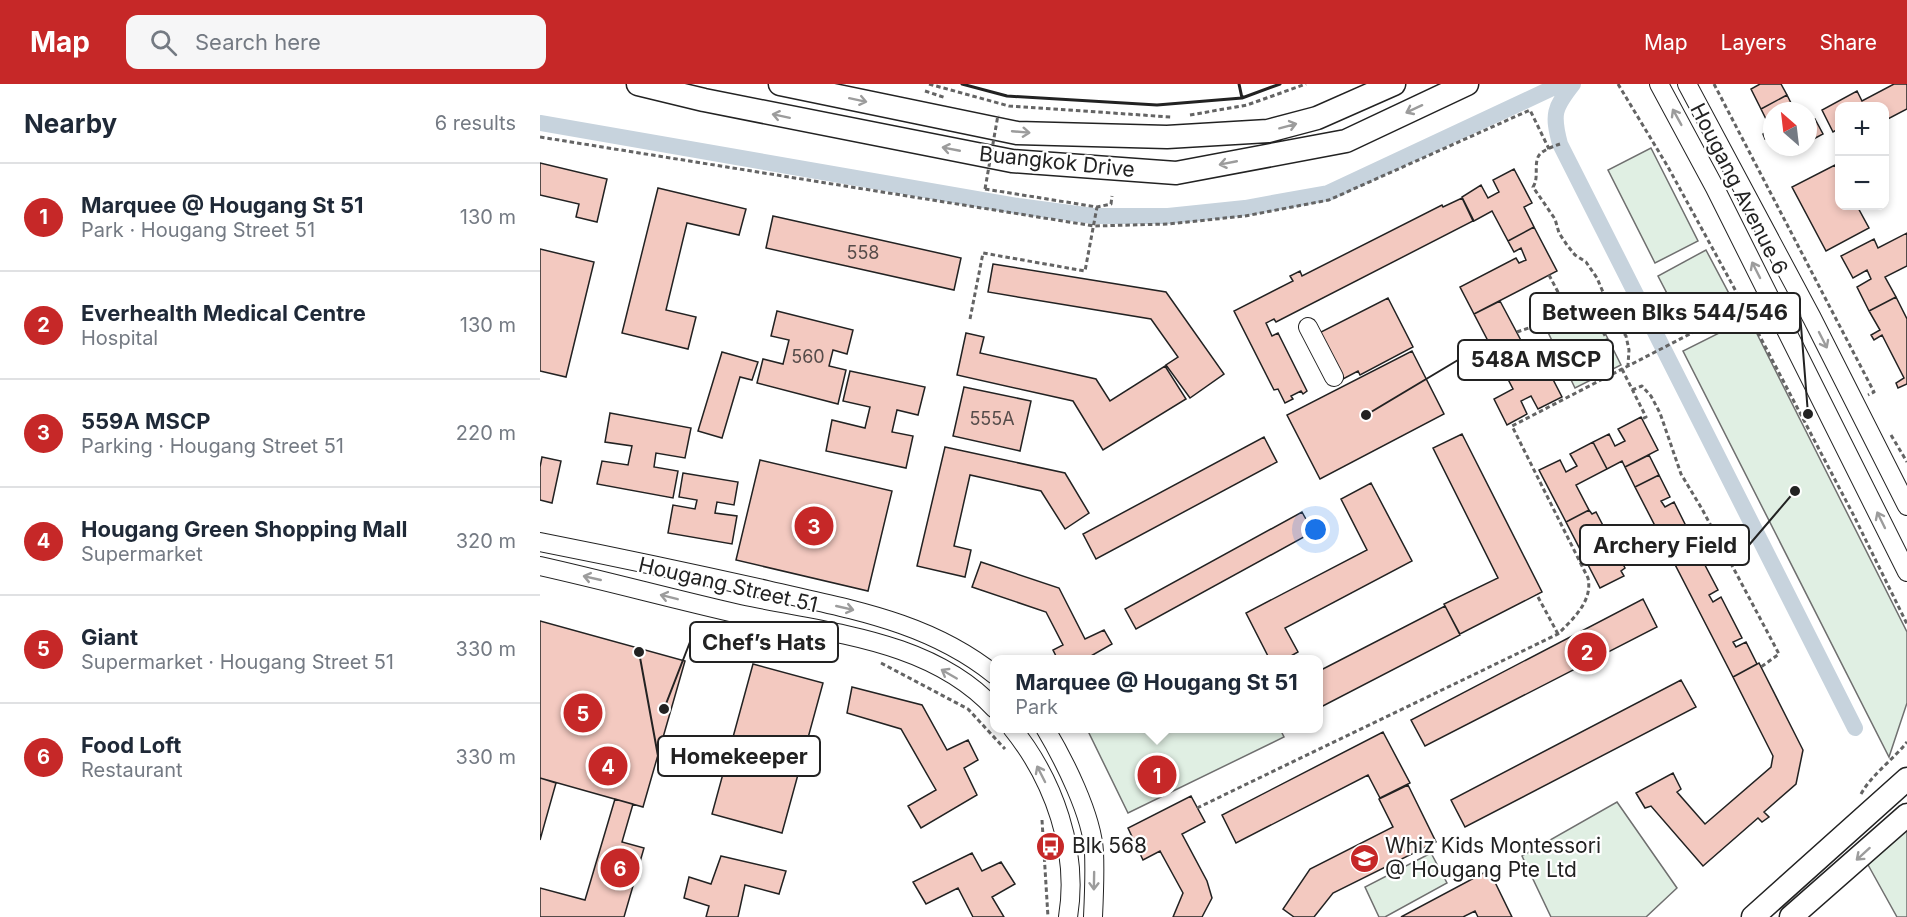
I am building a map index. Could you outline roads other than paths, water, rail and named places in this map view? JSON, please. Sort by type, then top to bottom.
[{"type":"main road","name":"Buangkok Drive","points":[[638,84],[704,100],[1012,161],[1176,173],[1346,141],[1467,84]]},
{"type":"main road","name":"Buangkok Drive","points":[[780,84],[1017,133],[1167,137],[1268,131],[1317,118],[1394,84]]},
{"type":"main road","points":[[1753,917],[1907,779]]},
{"type":"main road","points":[[1791,917],[1907,815]]},
{"type":"street","name":"Hougang Avenue 6","points":[[1659,84],[1715,188],[1907,572]]},
{"type":"street","name":"Hougang Avenue 6","points":[[1687,84],[1812,318],[1907,506]]},
{"type":"street","points":[[1308,327],[1334,377]]},
{"type":"street","name":"Hougang Street 51","points":[[540,542],[890,619],[953,645],[990,671]]},
{"type":"street","name":"Hougang Street 51","points":[[540,566],[739,614],[883,644],[930,663],[961,681],[990,706]]},
{"type":"street","points":[[1015,733],[1043,777],[1062,821],[1070,864],[1068,917]]},
{"type":"street","points":[[1047,733],[1058,750],[1089,824],[1094,850],[1093,917]]},
{"type":"waterway","points":[[540,123],[1018,206],[1093,216],[1168,216],[1245,208],[1328,193],[1561,84]]},
{"type":"waterway","points":[[1573,84],[1556,112],[1560,144],[1855,728]]},
{"type":"place","name":"Between Blks 544/546","points":[[1808,414]]},
{"type":"place","name":"548A MSCP","points":[[1366,415]]},
{"type":"place","name":"Archery Field","points":[[1795,491]]},
{"type":"place","name":"559A MSCP","points":[[814,526]]},
{"type":"place","name":"Homekeeper","points":[[639,652]]},
{"type":"place","name":"Everhealth Medical Centre","points":[[1587,652]]},
{"type":"place","name":"Chef’s Hats","points":[[664,709]]},
{"type":"place","name":"Giant","points":[[583,713]]},
{"type":"place","name":"Hougang Green Shopping Mall","points":[[608,766]]},
{"type":"place","name":"Marquee @ Hougang St 51","points":[[1157,775]]},
{"type":"place","name":"Blk 568","points":[[1051,846]]},
{"type":"place","name":"Whiz Kids Montessori @ Hougang Pte Ltd","points":[[1364,858]]},
{"type":"place","name":"Food Loft","points":[[620,868]]}]
